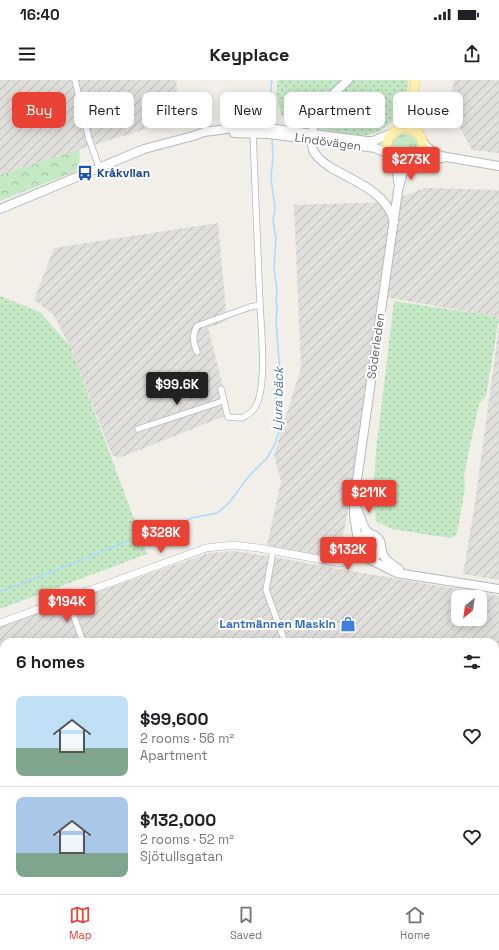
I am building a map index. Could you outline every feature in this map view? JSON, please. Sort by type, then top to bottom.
[{"type":"main road","points":[[348,80],[320,109],[314,124],[312,149],[324,163],[366,186],[375,194],[386,205],[394,222]]},
{"type":"main road","points":[[413,92],[416,80]]},
{"type":"main road","name":"Lindövägen","points":[[0,209],[144,149],[213,130],[253,127],[375,148],[391,157]]},
{"type":"main road","points":[[393,132],[402,127],[408,127],[414,129],[421,138],[423,148],[421,154],[413,161]]},
{"type":"main road","points":[[397,128],[387,144],[391,157],[401,164],[413,161],[450,158]]},
{"type":"main road","points":[[417,128],[426,147],[433,152],[450,158],[499,166]]},
{"type":"main road","name":"Lindövägen","points":[[193,136],[253,134],[271,131]]},
{"type":"main road","name":"Lindövägen","points":[[312,137],[374,141],[393,132]]},
{"type":"main road","name":"Söderleden","points":[[391,157],[398,174],[398,192]]},
{"type":"main road","name":"Söderleden","points":[[358,544],[354,515],[354,501],[398,192],[402,175],[413,161]]},
{"type":"main road","name":"Söderleden","points":[[354,501],[358,515],[365,529],[370,534]]},
{"type":"main road","points":[[408,574],[390,564],[383,555],[378,538],[370,534],[363,536],[358,544],[358,551],[366,557],[397,573],[499,589]]},
{"type":"main road","points":[[366,557],[378,553],[381,546]]},
{"type":"street","points":[[75,80],[89,139],[99,167]]},
{"type":"street","points":[[221,389],[228,417],[242,418],[254,409],[259,398],[262,377],[253,134]]},
{"type":"street","points":[[197,352],[193,340],[196,326],[250,307],[260,305]]},
{"type":"street","points":[[138,429],[223,401]]},
{"type":"street","points":[[331,560],[342,557],[358,544]]},
{"type":"street","points":[[0,623],[206,548],[233,545],[331,560],[340,563],[366,557]]},
{"type":"street","points":[[273,551],[266,590],[284,638]]},
{"type":"street","points":[[68,599],[83,638]]},
{"type":"shaded area","points":[[0,80],[176,80],[177,92],[142,92],[142,128],[150,128],[0,175]]},
{"type":"shaded area","points":[[454,80],[499,80],[499,153],[472,150],[460,128],[463,128],[463,92],[452,92]]},
{"type":"shaded area","points":[[425,188],[499,190],[499,318],[378,296],[347,516],[340,549],[327,557],[267,546],[281,481],[274,455],[301,368],[294,205],[388,202]]},
{"type":"shaded area","points":[[218,223],[227,321],[208,328],[230,414],[119,458],[112,455],[70,346],[53,314],[34,300],[54,248]]},
{"type":"shaded area","points":[[499,326],[499,580],[463,574],[474,510]]},
{"type":"shaded area","points":[[235,551],[463,590],[451,590],[451,626],[487,626],[487,594],[499,596],[499,638],[0,638],[0,626],[209,553]]},
{"type":"green space","points":[[278,80],[408,80],[407,92],[393,92],[393,121],[385,127],[385,92],[284,92],[284,117],[281,114],[276,94]]},
{"type":"green space","points":[[316,128],[384,128],[378,132],[363,136]]},
{"type":"green space","points":[[405,134],[414,138],[418,147],[414,156],[405,160],[396,156],[392,147],[396,138]]},
{"type":"green space","points":[[80,149],[79,170],[0,201],[0,175]]},
{"type":"green space","points":[[0,296],[40,312],[70,346],[147,554],[0,609]]},
{"type":"green space","points":[[394,301],[493,316],[499,319],[486,396],[479,404],[464,475],[465,488],[457,533],[455,536],[450,538],[392,529],[376,521],[373,495],[376,451]]},
{"type":"waterway","name":"Ljura bäck","points":[[271,92],[272,80]]},
{"type":"waterway","name":"Ljura bäck","points":[[0,591],[122,543],[174,527],[192,518],[217,513],[229,503],[249,476],[267,458],[274,446],[280,429],[276,399],[280,375],[276,321],[277,290],[274,268],[276,238],[273,221],[275,208],[271,178],[273,157],[272,138]]},
{"type":"place","name":"Kråkvilan","points":[[85,173]]},
{"type":"place","name":"Lantmännen Maskin","points":[[348,624]]}]
